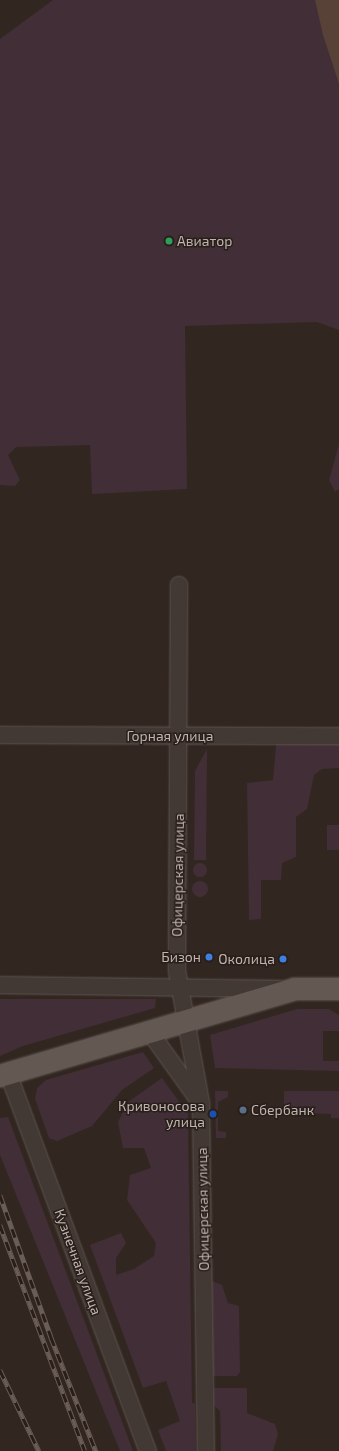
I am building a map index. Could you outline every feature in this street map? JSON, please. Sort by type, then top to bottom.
[{"type":"main road","points":[[4,1075],[295,989],[339,989]]},
{"type":"street","name":"Офицерская улица","points":[[179,585],[179,987],[201,1103],[206,1451]]},
{"type":"street","name":"Горная улица","points":[[0,735],[339,736]]},
{"type":"street","points":[[0,985],[295,989]]},
{"type":"street","points":[[149,1031],[201,1103]]},
{"type":"street","name":"Кузнечная улица","points":[[4,1075],[148,1451]]},
{"type":"shaded area","points":[[53,0],[315,0],[339,84],[339,330],[317,322],[185,326],[187,489],[92,494],[90,445],[16,447],[8,455],[20,480],[15,486],[0,485],[0,39]]},
{"type":"shaded area","points":[[315,0],[339,0],[339,84],[323,35]]},
{"type":"shaded area","points":[[339,444],[339,489],[335,492],[329,480]]},
{"type":"shaded area","points":[[284,741],[339,744],[339,768],[322,769],[314,775],[307,809],[296,817],[296,857],[282,863],[281,880],[261,880],[261,919],[249,920],[247,783],[273,780],[276,745]]},
{"type":"shaded area","points":[[207,749],[206,860],[194,860],[195,771]]},
{"type":"shaded area","points":[[327,825],[339,825],[339,850],[327,850]]},
{"type":"shaded area","points":[[197,863],[203,863],[207,867],[207,873],[203,877],[197,877],[193,873],[193,867]]},
{"type":"shaded area","points":[[200,881],[207,886],[208,889],[203,896],[200,897],[193,892],[192,889],[197,882]]},
{"type":"shaded area","points":[[0,999],[156,999],[155,1008],[23,1046],[0,1056]]},
{"type":"shaded area","points":[[297,1009],[329,1009],[339,1015],[339,1031],[323,1031],[323,1061],[339,1061],[339,1071],[215,1068],[210,1035]]},
{"type":"shaded area","points":[[143,1052],[154,1068],[122,1090],[92,1126],[57,1141],[49,1138],[35,1099],[37,1088],[46,1080]]},
{"type":"shaded area","points":[[162,1078],[188,1114],[192,1402],[195,1404],[196,1451],[166,1451],[158,1430],[180,1421],[166,1381],[143,1388],[90,1245],[121,1233],[126,1243],[116,1258],[116,1275],[134,1269],[154,1256],[156,1243],[127,1200],[130,1175],[151,1168],[144,1148],[123,1148],[118,1122],[128,1102]]},
{"type":"shaded area","points":[[215,1091],[228,1091],[228,1097],[218,1102],[218,1131],[226,1132],[226,1138],[216,1138]]},
{"type":"shaded area","points":[[284,1091],[339,1091],[339,1118],[331,1118],[331,1114],[284,1112]]},
{"type":"shaded area","points":[[8,1117],[133,1451],[120,1451],[0,1155],[0,1118]]},
{"type":"shaded area","points":[[212,1281],[222,1285],[228,1303],[239,1306],[240,1372],[237,1376],[213,1376]]},
{"type":"shaded area","points":[[214,1388],[247,1388],[247,1413],[275,1424],[278,1434],[273,1451],[221,1451],[220,1411],[214,1405]]},
{"type":"railway","points":[[0,1195],[51,1337],[96,1451]]},
{"type":"railway","points":[[0,1225],[85,1451]]},
{"type":"railway","points":[[0,1370],[39,1451]]},
{"type":"place","name":"Авиатор","points":[[169,241]]},
{"type":"place","name":"Бизон","points":[[209,957]]},
{"type":"place","name":"Околица","points":[[283,959]]},
{"type":"place","name":"Сбербанк","points":[[243,1110]]},
{"type":"place","name":"Кривоносова улица","points":[[213,1114]]}]
